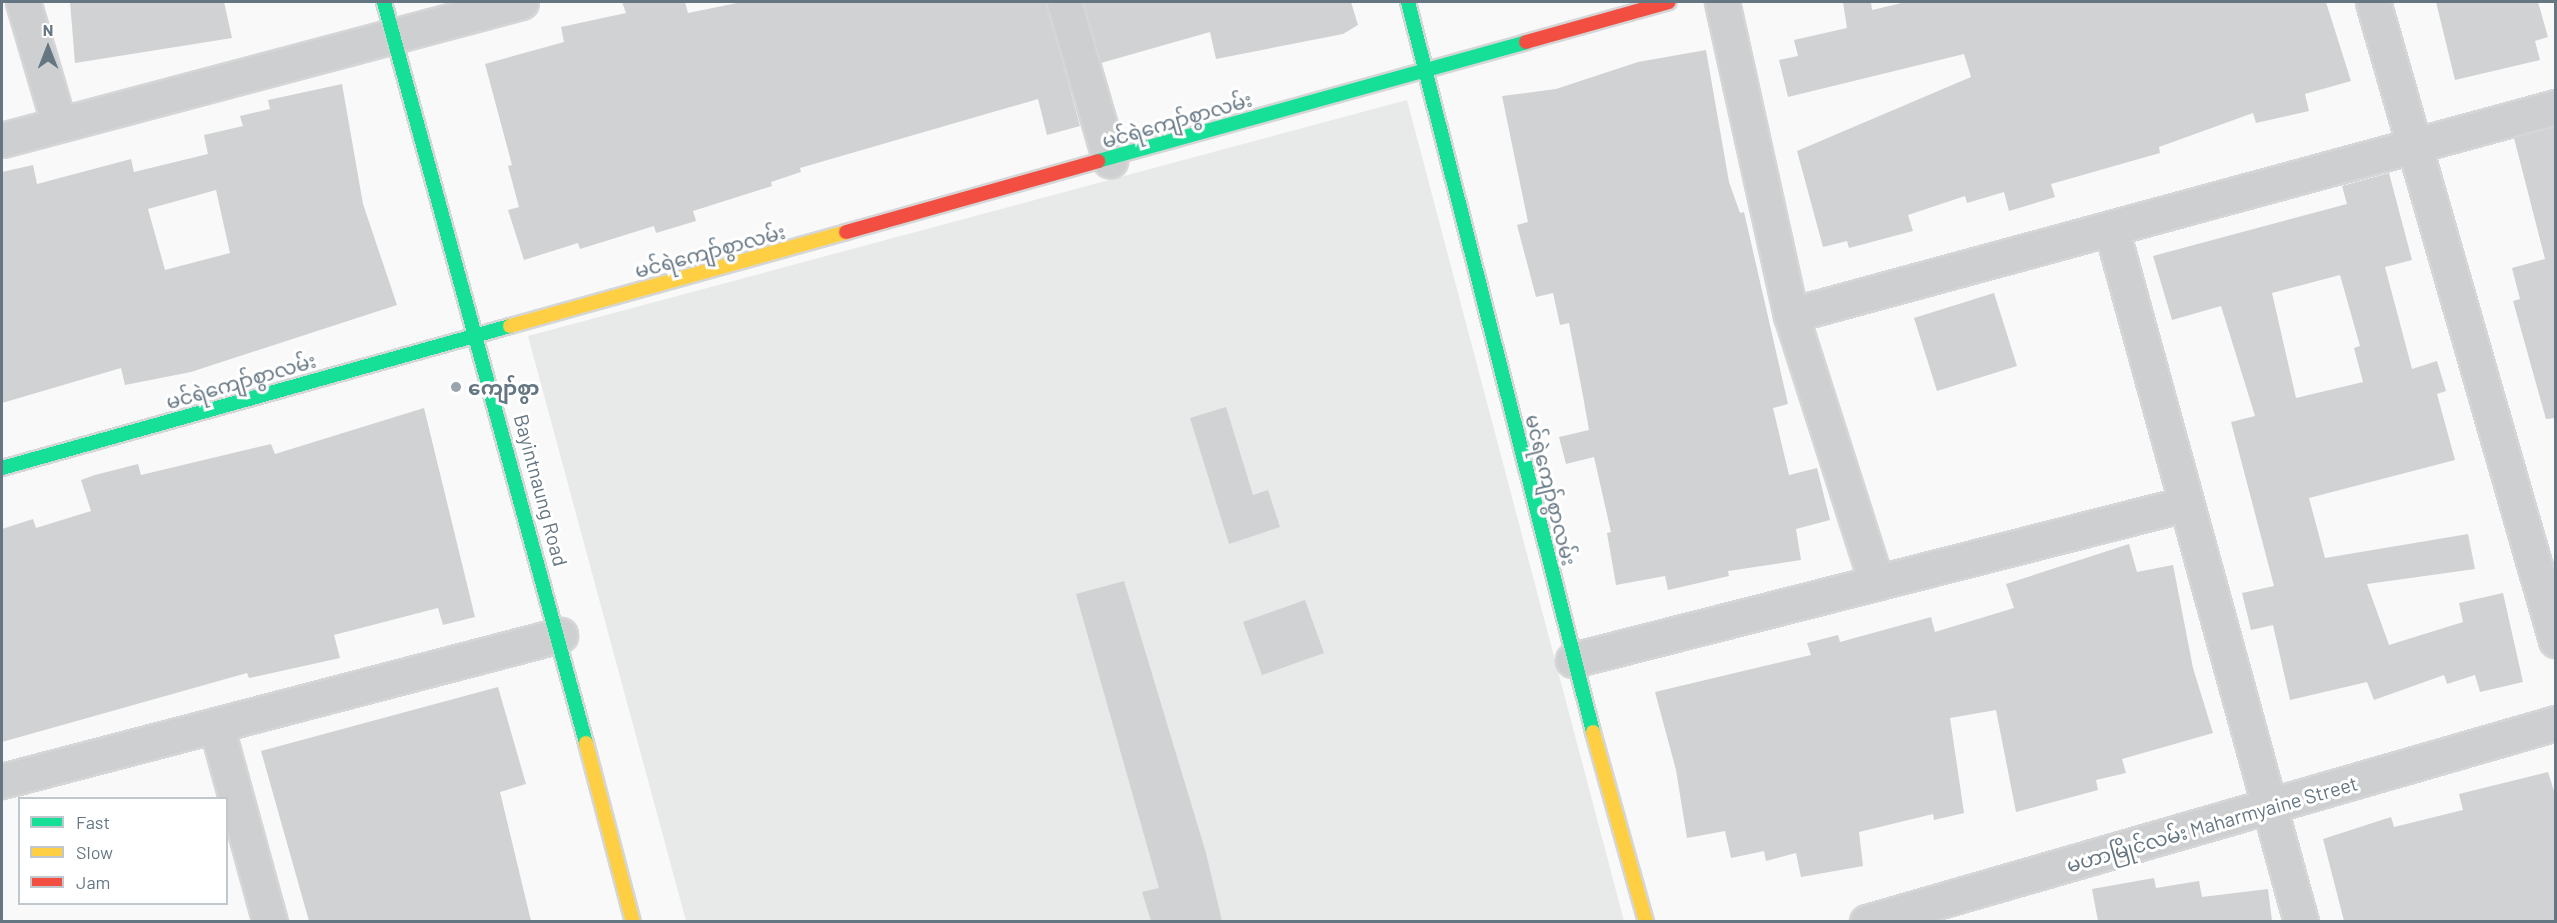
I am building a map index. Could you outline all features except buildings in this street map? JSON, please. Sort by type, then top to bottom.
[{"type":"street","points":[[23,2],[59,124]]},
{"type":"street","name":"Bayintnaung Road","points":[[384,2],[479,335],[560,634],[633,921]]},
{"type":"street","points":[[2,140],[521,2]]},
{"type":"street","points":[[1064,2],[1110,160]]},
{"type":"street","name":"မင်ရဲကျော်စွာလမ်း","points":[[1408,2],[1427,67],[1573,660],[1646,921]]},
{"type":"street","name":"မင်ရဲကျော်စွာလမ်း","points":[[2,468],[1110,160],[1427,67],[1669,2]]},
{"type":"street","points":[[1722,2],[1791,315],[1876,582]]},
{"type":"street","points":[[2373,2],[2417,146],[2556,640]]},
{"type":"street","points":[[1791,315],[2112,231],[2556,107]]},
{"type":"street","points":[[2112,231],[2301,921]]},
{"type":"street","points":[[1573,660],[2185,504]]},
{"type":"street","points":[[2,781],[560,634]]},
{"type":"street","name":"မဟာမြိုင်လမ်း Maharmyaine Street","points":[[1867,921],[2270,808],[2556,723]]},
{"type":"street","points":[[216,725],[270,921]]},
{"type":"shaded area","points":[[1407,100],[1624,921],[686,921],[528,336]]},
{"type":"traffic: fast","points":[[384,2],[586,743]]},
{"type":"traffic: fast","points":[[1408,2],[1593,732]]},
{"type":"traffic: fast","points":[[1098,161],[1526,42]]},
{"type":"traffic: fast","points":[[2,468],[510,326]]},
{"type":"traffic: slow","points":[[510,326],[846,232]]},
{"type":"traffic: slow","points":[[1593,732],[1646,922]]},
{"type":"traffic: slow","points":[[586,743],[633,922]]},
{"type":"traffic: jam","points":[[1526,42],[1669,2]]},
{"type":"traffic: jam","points":[[846,232],[1098,161]]},
{"type":"place","name":"ကျော်စွာ","points":[[456,387]]}]
